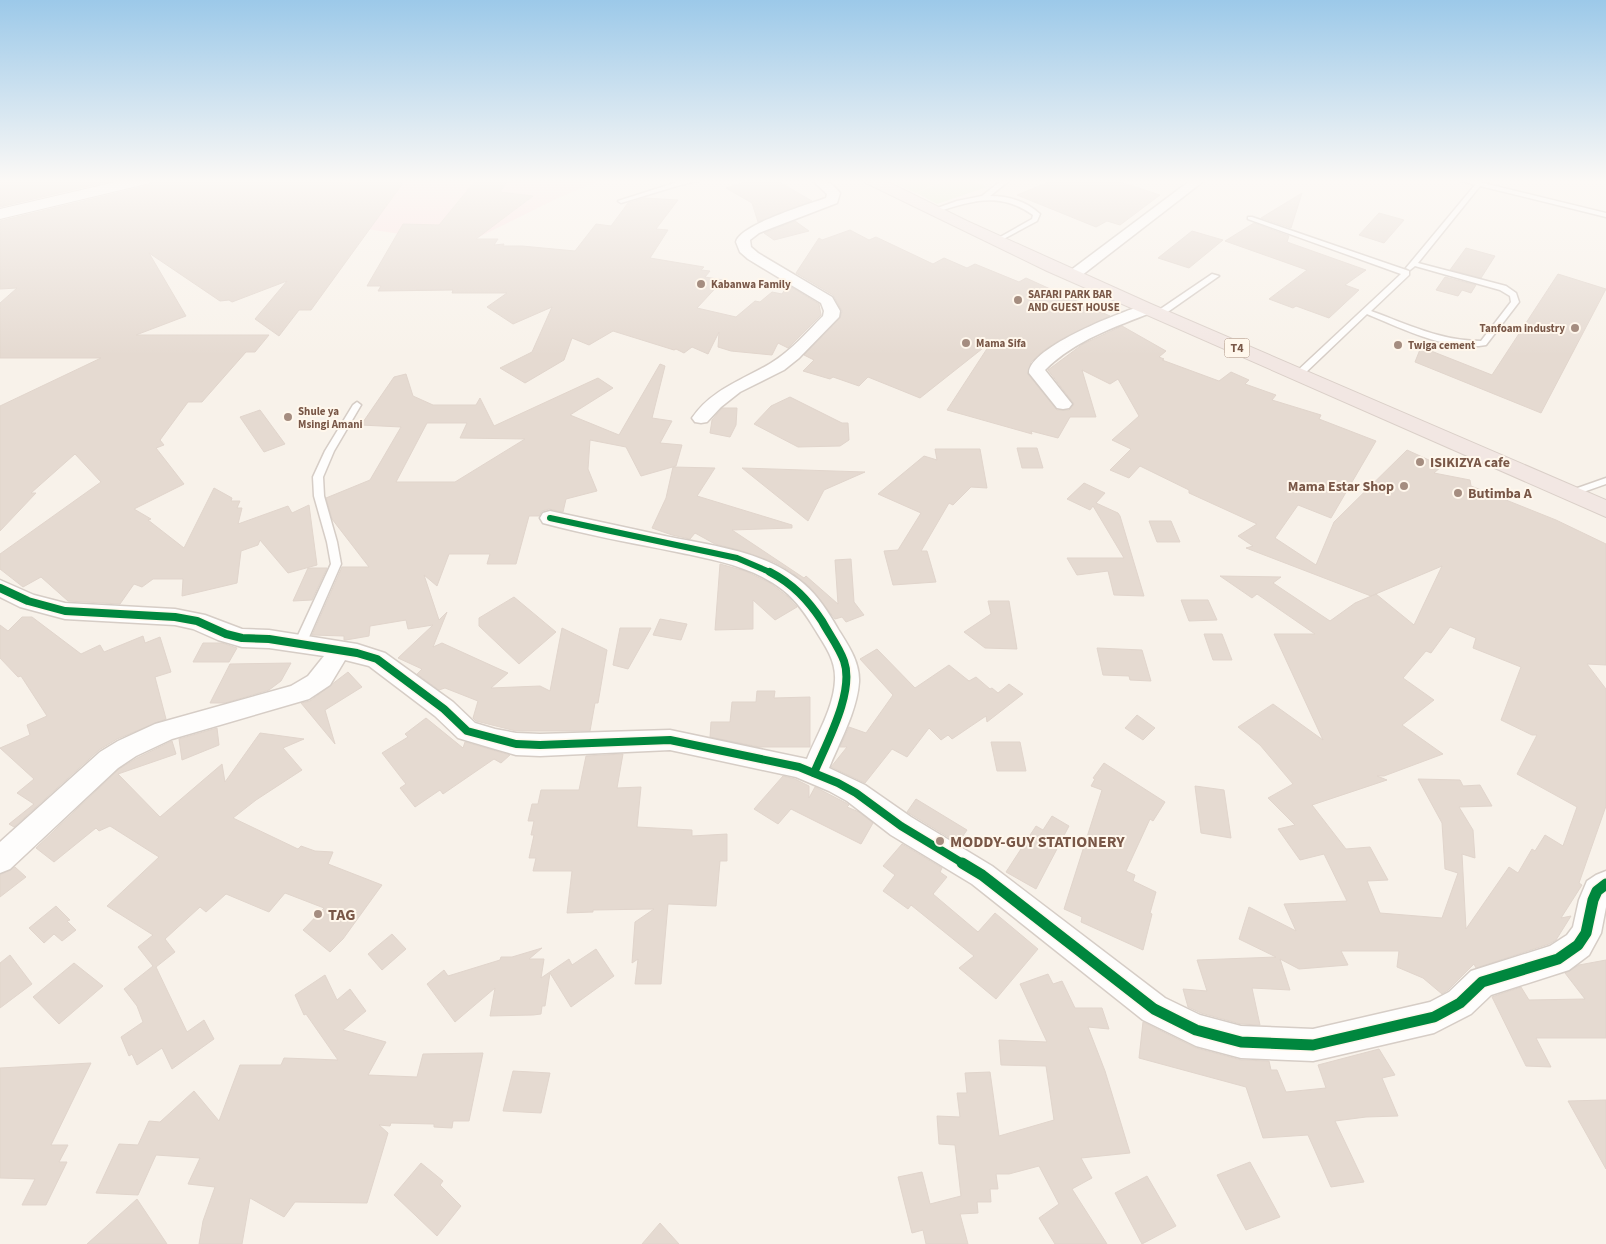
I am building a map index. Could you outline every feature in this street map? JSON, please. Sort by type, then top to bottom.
[{"type":"highway","name":"T4","points":[[990,238],[1072,276],[1606,509]]},
{"type":"street","points":[[701,418],[715,403],[734,388],[793,355],[831,317],[832,311],[827,300],[753,256],[744,249],[742,243],[744,238]]},
{"type":"street","points":[[1072,276],[1122,238]]},
{"type":"street","points":[[1062,404],[1037,373],[1037,369],[1046,358],[1085,334],[1153,311]]},
{"type":"street","points":[[550,518],[737,558],[759,566],[792,586],[804,596],[839,650],[847,675],[846,690],[814,773]]},
{"type":"street","points":[[0,588],[28,601],[64,611],[175,617],[197,620],[226,634],[358,652],[377,659],[444,709],[467,731],[516,744],[540,745],[670,740],[799,768],[814,773],[856,793],[901,826],[982,875],[1154,1010],[1196,1030],[1241,1042],[1313,1045],[1434,1017],[1460,1003],[1482,982],[1558,959],[1578,945],[1586,932],[1593,900],[1597,891],[1606,884]]},
{"type":"street","points":[[0,860],[109,760],[128,746],[150,735],[184,724],[241,710],[306,690],[319,681],[328,670],[338,650]]},
{"type":"lane","points":[[996,241],[1001,238]]},
{"type":"lane","points":[[1307,238],[1406,273]]},
{"type":"lane","points":[[1299,374],[1406,273],[1435,238]]},
{"type":"lane","points":[[1365,311],[1446,341],[1466,344],[1483,343],[1515,302],[1513,295],[1503,288],[1414,264]]},
{"type":"lane","points":[[1153,311],[1216,276]]},
{"type":"lane","points":[[300,644],[336,564],[335,552],[319,493],[318,477],[322,465],[357,405]]},
{"type":"lane","points":[[1572,493],[1606,481]]},
{"type":"building","points":[[0,238],[363,238],[311,310],[299,310],[279,336],[255,319],[287,281],[232,302],[229,300],[220,301],[149,253],[186,316],[136,335],[269,335],[255,352],[246,352],[202,402],[188,402],[160,440],[164,445],[156,448],[184,484],[134,509],[151,519],[148,520],[184,548],[214,488],[232,498],[231,501],[240,501],[237,508],[242,508],[238,524],[288,506],[292,513],[309,505],[317,565],[288,573],[260,540],[258,545],[241,551],[237,583],[182,596],[183,579],[153,579],[142,587],[134,584],[120,604],[68,601],[41,577],[23,587],[0,569],[0,554],[101,482],[75,454],[31,493],[36,493],[0,531],[0,406],[101,358],[0,358],[0,303],[17,288],[0,289]]},
{"type":"building","points":[[395,238],[498,239],[494,245],[504,244],[503,246],[575,251],[585,238],[663,238],[650,258],[704,267],[701,270],[710,271],[705,277],[723,280],[697,308],[736,317],[755,301],[760,302],[772,292],[782,294],[788,285],[819,304],[821,315],[788,348],[778,343],[772,355],[731,351],[718,347],[719,332],[708,354],[692,347],[684,353],[613,331],[589,345],[572,338],[564,360],[525,383],[500,368],[532,352],[552,307],[513,324],[487,307],[507,293],[452,293],[453,290],[378,291],[381,286],[367,286]]},
{"type":"building","points":[[819,238],[822,240],[827,238],[865,238],[869,240],[878,238],[933,264],[944,258],[967,268],[975,264],[1019,282],[1026,278],[1110,316],[1060,340],[1043,351],[1031,362],[1028,374],[1057,410],[1069,410],[1074,404],[1048,370],[1083,344],[1122,326],[1166,351],[1159,357],[1164,359],[1162,360],[1219,381],[1231,372],[1249,380],[1245,384],[1276,395],[1272,400],[1321,415],[1319,419],[1376,441],[1331,518],[1298,505],[1275,538],[1316,565],[1334,522],[1407,450],[1442,466],[1434,473],[1470,480],[1471,486],[1556,520],[1606,544],[1606,665],[1587,664],[1606,689],[1606,806],[1579,883],[1582,885],[1561,918],[1571,916],[1556,940],[1476,968],[1474,964],[1442,994],[1423,978],[1397,967],[1399,951],[1341,951],[1348,965],[1299,969],[1280,959],[1290,990],[1252,988],[1260,1025],[1241,1024],[1201,1013],[1188,1007],[1183,989],[1207,991],[1197,960],[1276,957],[1239,939],[1249,907],[1296,931],[1284,904],[1347,901],[1324,854],[1300,860],[1278,829],[1295,825],[1268,798],[1293,784],[1260,745],[1238,727],[1273,704],[1323,740],[1274,634],[1315,634],[1257,594],[1252,598],[1220,576],[1281,577],[1273,583],[1330,621],[1355,603],[1376,594],[1414,625],[1442,566],[1371,596],[1246,548],[1253,546],[1238,536],[1257,524],[1189,493],[1189,490],[1140,466],[1129,478],[1110,470],[1131,449],[1112,440],[1139,416],[1118,379],[1110,384],[1082,370],[1096,417],[1070,417],[1058,438],[1031,431],[1032,434],[947,410],[992,341],[920,398],[868,377],[859,386],[833,377],[830,379],[803,371],[814,360],[804,355],[840,318],[842,311],[833,295],[796,273]],"holes":[[[1450,627],[1476,638],[1473,648],[1521,667],[1501,720],[1532,735],[1537,735],[1517,774],[1577,807],[1563,846],[1545,835],[1535,851],[1532,849],[1518,873],[1509,867],[1466,929],[1462,854],[1475,858],[1473,830],[1459,807],[1492,806],[1480,785],[1463,786],[1460,780],[1418,779],[1442,823],[1445,869],[1458,873],[1442,918],[1380,913],[1367,881],[1388,880],[1370,847],[1346,849],[1312,805],[1387,780],[1377,776],[1384,776],[1443,754],[1402,725],[1434,700],[1403,678],[1426,651],[1431,653]]]},
{"type":"building","points":[[1183,238],[1216,238],[1223,240],[1189,268],[1158,258]]},
{"type":"building","points":[[1230,238],[1288,238],[1287,242],[1366,270],[1345,285],[1359,290],[1329,318],[1269,299],[1307,270],[1225,241]]},
{"type":"building","points":[[1369,238],[1388,238],[1384,243]]},
{"type":"building","points":[[1466,248],[1495,256],[1481,278],[1450,270]]},
{"type":"building","points":[[1558,274],[1606,289],[1541,413],[1415,362],[1421,347],[1492,375]]},
{"type":"building","points":[[1445,277],[1476,285],[1471,293],[1462,290],[1458,296],[1436,290]]},
{"type":"building","points":[[660,364],[665,366],[652,418],[672,421],[660,443],[682,445],[676,466],[641,476],[626,447],[590,440],[588,469],[597,491],[566,499],[563,512],[549,509],[542,511],[539,516],[529,516],[516,564],[487,564],[490,554],[449,554],[437,586],[424,575],[439,620],[447,612],[433,647],[442,643],[508,673],[491,688],[540,686],[550,691],[562,628],[607,650],[598,703],[595,703],[590,731],[516,731],[476,721],[473,718],[478,701],[445,688],[439,690],[417,674],[422,669],[398,658],[433,625],[408,629],[406,620],[370,626],[369,636],[346,640],[344,640],[344,636],[312,635],[342,567],[369,567],[332,519],[326,498],[370,480],[401,427],[361,425],[394,377],[406,374],[413,396],[433,405],[476,405],[480,398],[494,426],[598,378],[613,388],[570,415],[619,435]],"holes":[[[427,423],[467,423],[460,438],[525,439],[455,482],[396,482]]]},
{"type":"building","points":[[790,397],[842,423],[848,423],[849,440],[840,446],[798,447],[754,424],[771,406]]},
{"type":"building","points":[[722,408],[737,408],[736,425],[730,437],[710,433],[712,420]]},
{"type":"building","points":[[260,410],[285,444],[264,452],[240,417]]},
{"type":"building","points":[[1017,448],[1037,448],[1043,468],[1022,468]]},
{"type":"building","points":[[935,449],[980,449],[987,488],[971,487],[953,505],[949,503],[921,551],[927,551],[936,582],[893,585],[884,551],[898,550],[921,513],[878,494],[924,456],[937,460]]},
{"type":"building","points":[[673,467],[715,468],[697,496],[792,525],[792,528],[732,530],[804,578],[806,576],[838,604],[835,560],[851,559],[854,602],[864,615],[846,622],[842,617],[835,619],[810,587],[790,571],[774,562],[715,544],[695,533],[690,539],[652,528],[666,498]]},
{"type":"building","points":[[742,468],[865,472],[824,490],[808,521]]},
{"type":"building","points":[[1084,483],[1105,493],[1096,503],[1118,513],[1120,516],[1144,596],[1114,595],[1108,571],[1077,575],[1067,558],[1124,558],[1093,506],[1090,510],[1067,499]]},
{"type":"building","points":[[1149,521],[1171,521],[1180,542],[1157,542]]},
{"type":"building","points":[[720,564],[745,571],[770,583],[787,596],[797,607],[775,620],[753,600],[753,629],[715,630]]},
{"type":"building","points":[[308,568],[327,568],[312,600],[293,601]]},
{"type":"building","points":[[514,597],[556,632],[519,664],[479,626],[479,618]]},
{"type":"building","points":[[1181,600],[1208,600],[1217,620],[1189,621]]},
{"type":"building","points":[[988,601],[1009,601],[1017,649],[985,648],[964,632],[991,614]]},
{"type":"building","points":[[22,617],[32,617],[81,654],[100,645],[104,652],[143,636],[145,643],[160,637],[171,672],[155,677],[166,719],[117,739],[99,750],[14,827],[9,824],[34,804],[17,793],[34,779],[0,748],[30,735],[27,725],[47,716],[21,676],[18,677],[0,658],[0,625],[8,631]]},
{"type":"building","points":[[660,619],[687,624],[681,640],[653,635]]},
{"type":"building","points":[[620,628],[651,628],[628,669],[613,665]]},
{"type":"building","points":[[1204,634],[1222,634],[1232,660],[1213,660]]},
{"type":"building","points":[[203,643],[222,643],[237,648],[229,662],[193,662]]},
{"type":"building","points":[[1097,648],[1142,650],[1151,681],[1130,680],[1129,676],[1103,675]]},
{"type":"building","points":[[877,649],[915,688],[949,665],[969,681],[976,677],[998,693],[1009,684],[1023,694],[987,722],[986,716],[952,739],[948,735],[941,740],[929,728],[907,757],[892,749],[865,783],[831,767],[847,747],[840,747],[849,727],[866,733],[893,695],[860,659]]},
{"type":"building","points":[[291,663],[281,681],[269,690],[225,703],[210,703],[230,664]]},
{"type":"building","points":[[348,672],[362,687],[325,710],[335,744],[301,703],[310,701]]},
{"type":"building","points":[[757,691],[775,691],[774,698],[810,697],[810,747],[759,747],[710,737],[711,722],[730,722],[732,702],[756,702]]},
{"type":"building","points":[[1137,715],[1155,728],[1143,740],[1125,728]]},
{"type":"building","points":[[426,718],[463,748],[465,742],[510,755],[501,763],[494,759],[443,794],[440,790],[415,807],[400,788],[406,784],[382,753],[408,737],[405,734]]},
{"type":"building","points":[[217,728],[219,745],[182,760],[179,739]]},
{"type":"building","points":[[260,733],[304,739],[283,748],[302,770],[256,800],[233,818],[298,849],[301,846],[315,851],[333,852],[328,864],[382,885],[343,939],[330,952],[303,930],[324,908],[285,893],[269,912],[226,894],[206,912],[200,907],[165,939],[175,952],[156,967],[187,1032],[204,1020],[214,1039],[172,1069],[162,1048],[137,1065],[132,1054],[129,1056],[121,1037],[143,1022],[137,1006],[124,989],[153,966],[138,947],[153,935],[107,906],[159,857],[110,826],[99,831],[96,828],[54,862],[36,848],[119,769],[137,758],[172,741],[176,754],[118,774],[160,817],[222,764],[225,782]]},
{"type":"building","points":[[991,742],[1020,742],[1026,771],[997,771]]},
{"type":"building","points":[[623,754],[617,788],[641,787],[637,827],[692,830],[692,836],[727,834],[727,861],[720,861],[716,906],[668,904],[661,984],[635,984],[638,959],[632,963],[635,922],[654,909],[593,910],[593,912],[567,913],[572,871],[533,871],[536,858],[529,858],[534,835],[531,835],[534,821],[528,821],[532,804],[538,804],[541,790],[579,790],[586,756]]},
{"type":"building","points":[[1104,763],[1165,802],[1153,821],[1150,819],[1126,871],[1135,875],[1133,881],[1156,892],[1143,950],[1081,922],[1082,917],[1064,909],[1102,790],[1091,786],[1095,779],[1093,778]]},
{"type":"building","points":[[783,776],[795,779],[809,786],[809,798],[815,787],[846,803],[849,805],[847,807],[859,812],[873,823],[861,844],[791,809],[778,824],[754,809]]},
{"type":"building","points":[[1195,786],[1224,790],[1231,838],[1201,833]]},
{"type":"building","points":[[916,799],[967,830],[958,843],[907,812]]},
{"type":"building","points":[[1052,816],[1069,826],[1036,889],[1006,872],[1036,826],[1043,830]]},
{"type":"building","points":[[902,844],[942,868],[940,872],[947,877],[933,894],[978,932],[995,913],[1038,949],[996,999],[959,968],[974,956],[911,905],[908,909],[883,891],[895,875],[883,866]]},
{"type":"building","points":[[15,867],[26,877],[0,897],[0,875]]},
{"type":"building","points":[[56,906],[70,920],[67,921],[76,930],[62,941],[54,934],[44,943],[29,928]]},
{"type":"building","points":[[392,934],[406,949],[382,970],[368,954]]},
{"type":"building","points":[[542,948],[529,959],[544,959],[541,978],[569,959],[572,965],[596,949],[614,976],[571,1007],[550,973],[545,1006],[542,1006],[541,1014],[533,1015],[490,1016],[495,988],[455,1022],[427,984],[444,970],[448,976],[500,960],[501,957],[512,957]]},
{"type":"building","points":[[10,955],[32,984],[0,1008],[0,963]]},
{"type":"building","points":[[1606,960],[1606,1038],[1536,1038],[1551,1067],[1526,1066],[1492,997],[1521,987],[1529,1000],[1585,999],[1565,973],[1579,965]]},
{"type":"building","points":[[74,963],[103,986],[59,1024],[33,997]]},
{"type":"building","points":[[1048,974],[1053,984],[1062,981],[1075,1008],[1102,1008],[1109,1029],[1088,1027],[1105,1071],[1130,1153],[1081,1158],[1092,1178],[1072,1189],[1107,1244],[1055,1244],[1039,1218],[1059,1204],[1039,1166],[1009,1174],[996,1174],[998,1189],[990,1189],[991,1202],[977,1202],[978,1213],[960,1214],[968,1244],[926,1244],[923,1230],[912,1233],[898,1177],[922,1172],[930,1204],[961,1196],[955,1145],[939,1144],[937,1116],[960,1117],[957,1093],[967,1093],[965,1073],[990,1072],[999,1136],[1054,1120],[1046,1066],[1001,1065],[999,1040],[1047,1042],[1020,984]]},
{"type":"building","points":[[325,975],[337,1000],[350,989],[366,1011],[343,1030],[386,1042],[368,1075],[417,1077],[423,1054],[483,1053],[469,1121],[453,1121],[452,1128],[434,1127],[434,1124],[391,1123],[390,1126],[379,1125],[388,1133],[367,1203],[295,1202],[284,1217],[250,1198],[242,1244],[199,1244],[203,1221],[215,1187],[188,1184],[200,1158],[156,1155],[138,1195],[96,1193],[119,1144],[138,1145],[149,1121],[160,1122],[194,1091],[219,1121],[240,1065],[281,1065],[284,1058],[338,1060],[306,1014],[304,1015],[295,995]]},
{"type":"building","points":[[1143,1022],[1196,1048],[1241,1060],[1269,1061],[1271,1070],[1277,1070],[1286,1092],[1326,1088],[1318,1065],[1379,1049],[1395,1075],[1382,1078],[1398,1116],[1366,1117],[1335,1121],[1364,1182],[1331,1187],[1308,1135],[1263,1138],[1246,1087],[1139,1058]]},
{"type":"building","points":[[91,1063],[51,1145],[68,1145],[59,1162],[67,1162],[46,1205],[22,1205],[35,1179],[0,1178],[0,1068]]},
{"type":"building","points":[[513,1071],[550,1073],[541,1113],[503,1111]]},
{"type":"building","points":[[1606,1100],[1606,1169],[1568,1101]]},
{"type":"building","points":[[1250,1162],[1280,1217],[1246,1230],[1217,1175]]},
{"type":"building","points":[[421,1163],[443,1181],[440,1185],[461,1206],[437,1236],[394,1195]]},
{"type":"building","points":[[1147,1176],[1176,1226],[1142,1244],[1115,1193]]},
{"type":"building","points":[[137,1199],[167,1244],[87,1244]]},
{"type":"building","points":[[660,1223],[679,1244],[642,1244]]},
{"type":"cycle path","points":[[550,518],[737,558],[773,574],[797,590],[813,609],[831,637],[844,660],[846,671],[847,684],[842,701],[814,773]]},
{"type":"cycle path","points":[[0,588],[28,601],[65,611],[175,617],[197,621],[226,634],[242,638],[269,639],[357,653],[377,659],[444,709],[467,731],[516,744],[540,745],[670,740],[799,767],[838,783],[856,793],[901,826],[982,875],[1154,1009],[1196,1030],[1241,1042],[1313,1045],[1434,1017],[1460,1003],[1482,982],[1558,959],[1578,945],[1586,933],[1593,900],[1597,891],[1606,884]]},
{"type":"place","name":"Kabanwa Family","points":[[701,284]]},
{"type":"place","name":"SAFARI PARK BAR AND GUEST HOUSE","points":[[1018,300]]},
{"type":"place","name":"Tanfoam industry","points":[[1575,328]]},
{"type":"place","name":"Mama Sifa","points":[[966,343]]},
{"type":"place","name":"Twiga cement","points":[[1398,345]]},
{"type":"place","name":"Shule ya Msingi Amani","points":[[288,417]]},
{"type":"place","name":"ISIKIZYA cafe","points":[[1420,462]]},
{"type":"place","name":"Mama Estar Shop","points":[[1404,486]]},
{"type":"place","name":"Butimba A","points":[[1458,493]]},
{"type":"place","name":"MODDY-GUY STATIONERY","points":[[940,841]]},
{"type":"place","name":"TAG","points":[[318,914]]}]
